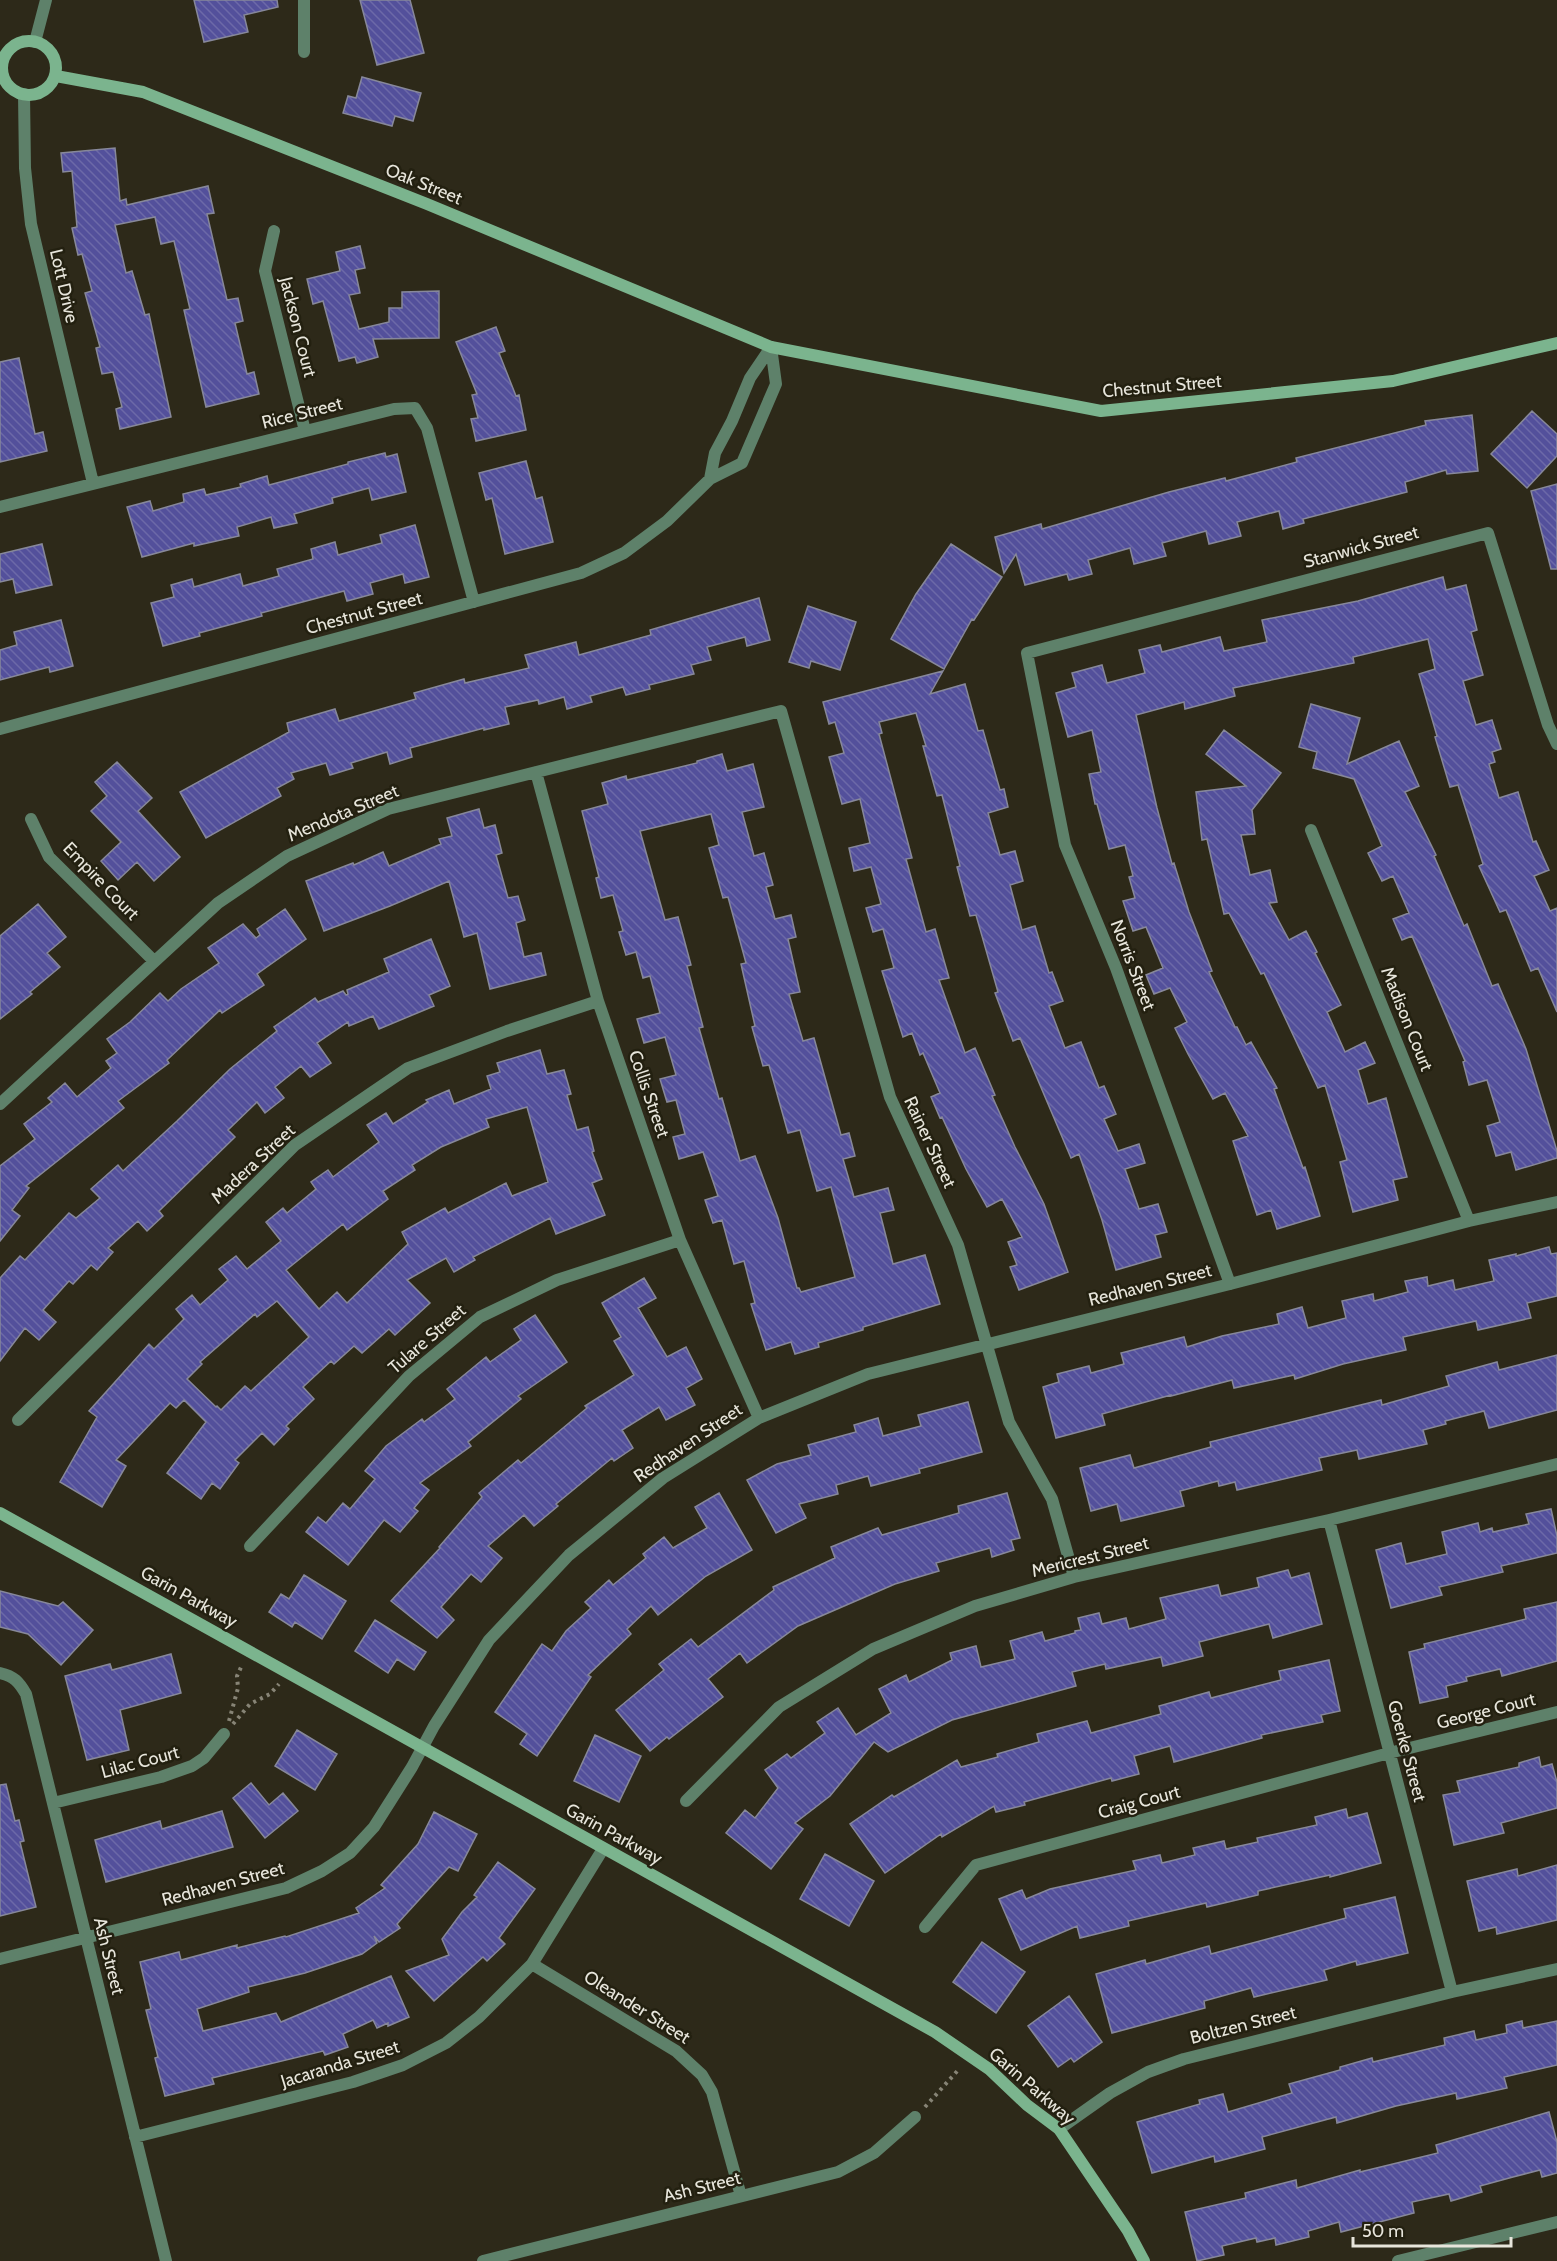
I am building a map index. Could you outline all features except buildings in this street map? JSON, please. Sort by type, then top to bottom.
[{"type":"street","points":[[35,42],[46,0]]},
{"type":"street","points":[[304,0],[304,52]]},
{"type":"street","points":[[35,42],[47,47],[53,54],[57,66],[56,76],[51,86],[42,93],[32,96],[18,93],[7,85],[3,75],[2,60],[19,43],[35,42]]},
{"type":"street","name":"Oak Street","points":[[56,76],[143,92],[427,204],[771,347]]},
{"type":"street","name":"Lott Drive","points":[[24,94],[25,168],[31,225],[93,483]]},
{"type":"street","name":"Jackson Court","points":[[274,231],[265,271],[305,431]]},
{"type":"street","name":"Chestnut Street","points":[[0,729],[581,573],[624,553],[667,521],[710,479],[742,463],[776,384],[771,347],[1101,411],[1393,381],[1557,343]]},
{"type":"street","points":[[710,479],[715,453],[732,421],[750,378],[771,347]]},
{"type":"street","name":"Rice Street","points":[[0,507],[394,409],[415,408],[427,428],[474,602]]},
{"type":"street","name":"Stanwick Street","points":[[1027,653],[1488,533],[1548,725],[1557,744]]},
{"type":"street","name":"Norris Street","points":[[1027,653],[1065,845],[1116,968],[1230,1284]]},
{"type":"street","name":"Mendota Street","points":[[0,1104],[218,903],[287,856],[388,809],[781,711]]},
{"type":"street","name":"Rainer Street","points":[[781,711],[890,1097],[958,1245],[1010,1422],[1052,1499],[1074,1577]]},
{"type":"street","name":"Collis Street","points":[[536,772],[598,1001],[680,1240],[759,1418]]},
{"type":"street","name":"Empire Court","points":[[31,819],[49,856],[154,961]]},
{"type":"street","name":"Madison Court","points":[[1311,830],[1469,1221]]},
{"type":"street","name":"Madera Street","points":[[18,1420],[295,1145],[408,1068],[507,1031],[598,1001]]},
{"type":"street","name":"Redhaven Street","points":[[0,1959],[286,1888],[322,1871],[350,1853],[374,1827],[434,1726],[489,1641],[568,1555],[663,1478],[759,1418],[868,1374],[1230,1284],[1469,1221],[1557,1202]]},
{"type":"street","name":"Tulare Street","points":[[250,1546],[409,1376],[480,1317],[557,1280],[680,1240]]},
{"type":"street","name":"Mericrest Street","points":[[686,1801],[779,1707],[873,1649],[975,1606],[1074,1577],[1329,1520],[1557,1464]]},
{"type":"street","name":"Garin Parkway","points":[[0,1513],[935,2032],[989,2069],[1059,2129],[1128,2231],[1144,2261]]},
{"type":"street","name":"Goerke Street","points":[[1329,1520],[1452,1992]]},
{"type":"street","name":"Ash Street","points":[[0,1673],[9,1675],[18,1681],[26,1694],[166,2261]]},
{"type":"street","name":"George Court","points":[[1389,1753],[1557,1712]]},
{"type":"street","name":"Lilac Court","points":[[53,1803],[161,1777],[192,1766],[204,1758],[225,1733]]},
{"type":"street","name":"Craig Court","points":[[925,1927],[976,1865],[1389,1753]]},
{"type":"street","name":"Jacaranda Street","points":[[135,2137],[353,2082],[403,2065],[446,2043],[479,2017],[532,1964],[603,1849]]},
{"type":"street","name":"Oleander Street","points":[[532,1964],[676,2051],[695,2066],[712,2092],[741,2196]]},
{"type":"street","name":"Boltzen Street","points":[[1059,2129],[1110,2093],[1148,2072],[1184,2059],[1452,1992],[1557,1969]]},
{"type":"street","name":"Ash Street","points":[[483,2261],[838,2172],[874,2153],[915,2117]]},
{"type":"street","points":[[1398,2261],[1557,2222]]},
{"type":"path","points":[[225,1733],[236,1695],[237,1676],[249,1651]]},
{"type":"path","points":[[225,1733],[250,1704],[270,1694],[290,1673]]},
{"type":"path","points":[[915,2117],[970,2056]]}]
